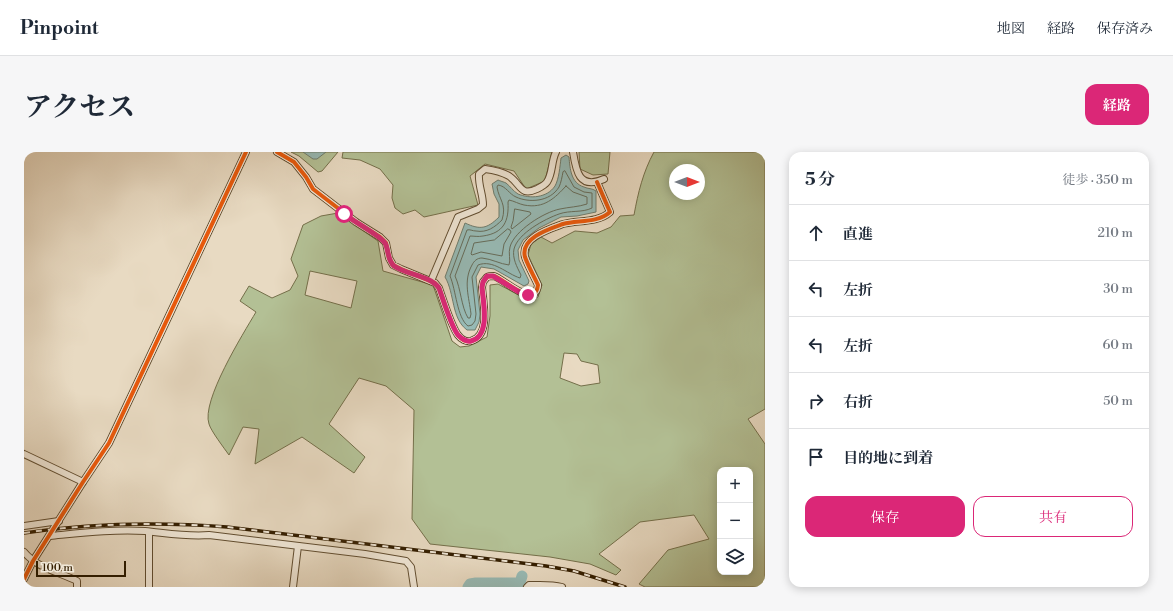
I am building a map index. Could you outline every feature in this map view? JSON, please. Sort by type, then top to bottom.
[{"type":"street","points":[[24,579],[33,561],[109,443],[246,152]]},
{"type":"street","points":[[277,152],[294,162],[313,189],[356,222],[380,237],[386,243],[389,258],[393,265],[435,283],[439,288],[457,333],[466,341],[471,341],[477,338],[482,333],[485,325],[483,282],[487,276],[493,276],[519,292],[528,295],[534,294],[538,290],[538,285],[525,257],[527,243],[533,237],[564,224],[606,216],[610,212],[597,182]]},
{"type":"street","points":[[431,281],[458,217],[478,209],[483,205],[483,197],[478,181],[479,174],[485,169],[493,170],[509,177],[524,191],[530,192],[547,184],[556,152]]},
{"type":"street","points":[[573,152],[575,167],[578,175],[583,180],[597,182],[604,179]]},
{"type":"street","points":[[24,454],[83,482]]},
{"type":"street","points":[[24,526],[59,521]]},
{"type":"street","points":[[50,536],[90,532],[149,532],[196,536],[209,535],[403,560],[409,563],[411,567],[414,587]]},
{"type":"street","points":[[149,532],[149,587]]},
{"type":"street","points":[[293,587],[298,546]]},
{"type":"street","points":[[24,552],[33,561],[77,581],[77,587]]},
{"type":"street","points":[[74,587],[75,580]]},
{"type":"street","points":[[527,587],[529,585],[550,585],[562,587]]},
{"type":"green space","points":[[291,152],[338,152],[322,171],[318,172],[299,156]]},
{"type":"green space","points":[[343,152],[552,152],[545,181],[526,189],[514,171],[485,164],[470,176],[478,205],[424,217],[415,210],[403,214],[395,208],[392,198],[393,185],[380,169],[360,160],[342,158]]},
{"type":"green space","points":[[579,152],[610,152],[608,174],[593,175],[580,169]]},
{"type":"green space","points":[[654,152],[765,152],[765,409],[748,419],[765,444],[765,587],[645,587],[639,584],[668,550],[709,539],[694,515],[640,522],[599,554],[621,570],[616,575],[590,564],[550,557],[430,544],[412,519],[414,410],[386,386],[359,378],[329,424],[365,457],[354,473],[302,437],[255,464],[259,429],[243,427],[229,455],[210,427],[208,413],[217,384],[233,351],[256,312],[240,301],[249,286],[272,298],[290,290],[298,276],[291,259],[303,225],[321,216],[338,213],[378,241],[383,271],[433,285],[452,341],[460,347],[469,346],[487,337],[490,316],[490,285],[498,284],[528,300],[538,297],[542,285],[528,255],[531,244],[541,237],[552,243],[575,231],[597,233],[611,227],[620,216],[634,215],[641,183]],"holes":[[[310,271],[357,281],[351,308],[305,295]],[[564,353],[577,354],[581,361],[598,365],[600,383],[581,386],[560,378]]]},
{"type":"water","points":[[303,152],[326,152],[317,159],[313,159]]},
{"type":"water","points":[[566,155],[569,157],[572,175],[576,182],[584,187],[596,191],[596,212],[577,216],[561,217],[539,228],[523,240],[518,250],[519,260],[529,281],[528,284],[524,286],[494,269],[481,267],[476,277],[480,314],[479,322],[475,330],[467,330],[458,319],[445,277],[465,223],[475,227],[483,227],[491,224],[499,217],[499,204],[494,194],[492,184],[498,180],[506,183],[516,193],[523,196],[533,197],[548,193],[555,186],[561,158]]},
{"type":"waterway","points":[[468,587],[470,584],[476,583],[520,583],[522,576]]},
{"type":"railway","points":[[24,533],[75,527],[126,524],[176,524],[227,527],[546,566],[574,571],[625,587]]},
{"type":"cycle path","points":[[24,579],[33,561],[109,443],[246,152]]},
{"type":"cycle path","points":[[277,152],[294,162],[313,189],[356,222],[380,237],[386,243],[389,258],[393,265],[435,283],[439,288],[455,331],[461,338],[467,341],[477,338],[484,326],[482,287],[483,282],[487,277],[494,276],[499,278],[519,291],[531,295],[536,292],[538,285],[525,257],[525,250],[531,240],[537,235],[563,224],[594,220],[605,216],[610,212],[597,182]]},
{"type":"route","points":[[344,214],[380,237],[386,243],[389,258],[393,265],[435,283],[439,288],[457,333],[460,338],[466,341],[471,341],[477,338],[482,333],[485,325],[482,287],[487,276],[493,276],[519,292],[528,295]]}]
